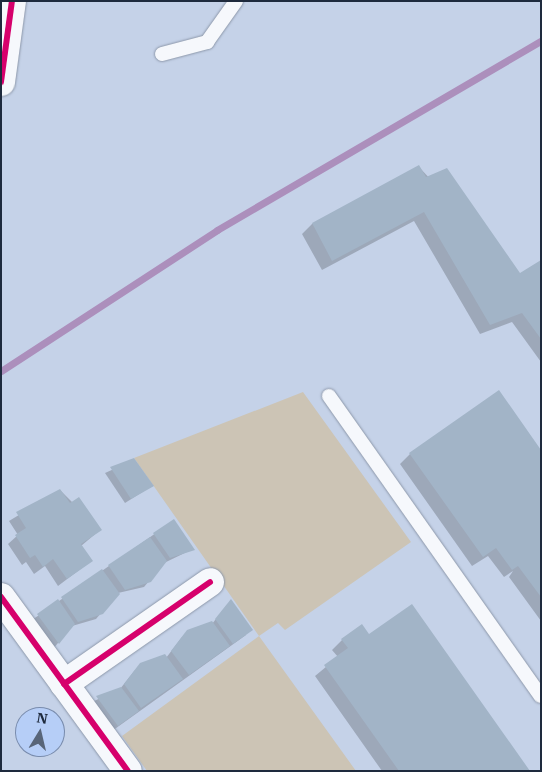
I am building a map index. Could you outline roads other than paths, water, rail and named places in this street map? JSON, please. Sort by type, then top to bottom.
[{"type":"street","points":[[1,82],[12,1]]},
{"type":"street","points":[[64,684],[210,582]]},
{"type":"street","points":[[1,597],[128,771]]},
{"type":"lane","points":[[162,54],[207,42],[236,1]]},
{"type":"lane","points":[[329,396],[541,696]]},
{"type":"waterway","points":[[1,371],[217,230],[541,41]]}]
